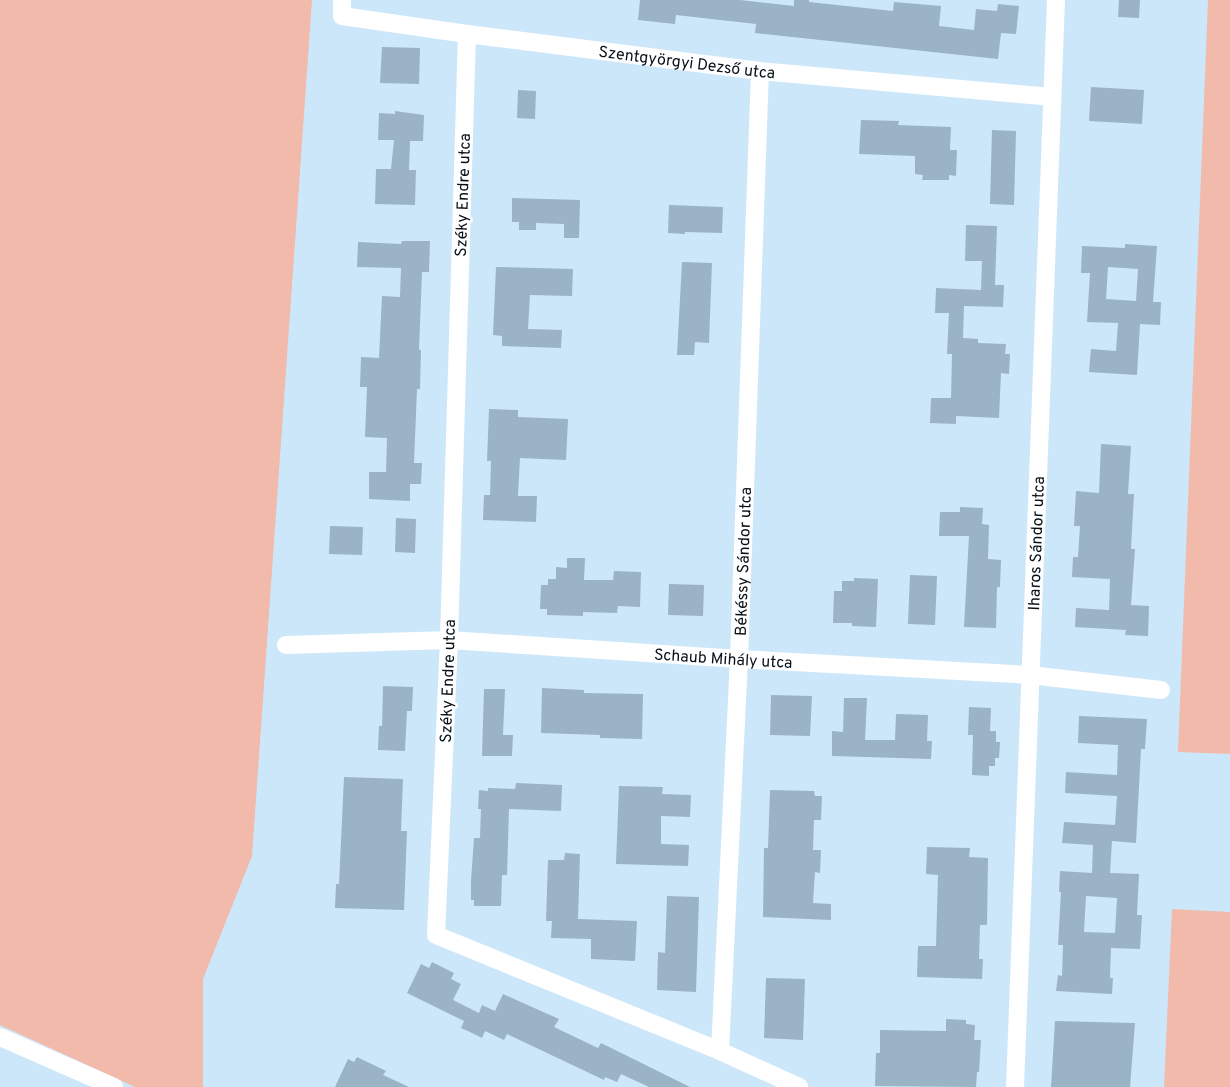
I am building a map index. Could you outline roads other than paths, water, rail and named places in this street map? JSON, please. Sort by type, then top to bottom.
[{"type":"street","name":"Szentgyörgyi Dezső utca","points":[[342,0],[342,16],[467,34],[760,71],[1052,98]]},
{"type":"street","name":"Iharos Sándor utca","points":[[1015,1087],[1056,0]]},
{"type":"street","name":"Széky Endre utca","points":[[467,34],[449,640],[436,935],[720,1051],[799,1087]]},
{"type":"street","name":"Békéssy Sándor utca","points":[[720,1051],[739,659],[760,71]]},
{"type":"street","name":"Schaub Mihály utca","points":[[286,645],[449,640],[1030,675],[1161,690]]},
{"type":"street","points":[[0,1038],[114,1087]]}]
